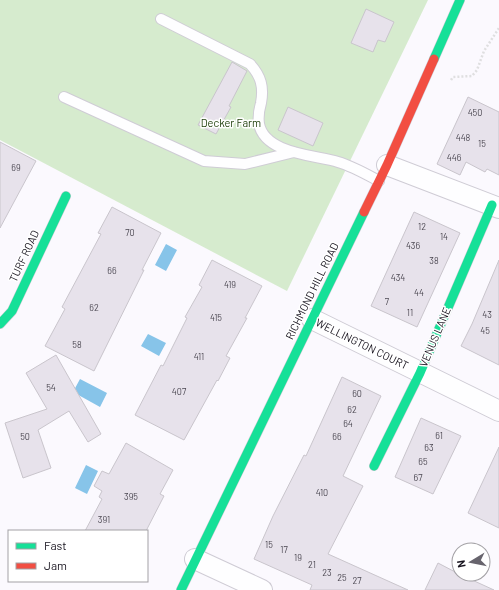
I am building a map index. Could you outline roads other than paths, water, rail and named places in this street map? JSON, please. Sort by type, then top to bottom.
[{"type":"street","name":"RICHMOND HILL ROAD","points":[[181,590],[383,173],[460,0]]},
{"type":"street","name":"VENUS LANE","points":[[374,466],[420,373],[495,206],[383,173]]},
{"type":"street","name":"TURF ROAD","points":[[0,324],[12,311],[66,196]]},
{"type":"street","name":"WELLINGTON COURT","points":[[312,319],[499,411]]},
{"type":"street","points":[[195,559],[262,590]]},
{"type":"lane","points":[[161,19],[250,64],[258,72],[261,83],[259,125],[264,136],[271,143],[294,152],[383,173]]},
{"type":"lane","points":[[64,97],[204,161],[245,164],[294,152]]},
{"type":"water","points":[[166,244],[177,250],[166,271],[155,265]]},
{"type":"water","points":[[148,334],[166,343],[159,356],[141,346]]},
{"type":"water","points":[[80,379],[107,393],[100,407],[73,392]]},
{"type":"water","points":[[86,465],[98,471],[87,494],[75,488]]},
{"type":"park label","name":"Decker Farm","points":[[231,123]]}]
